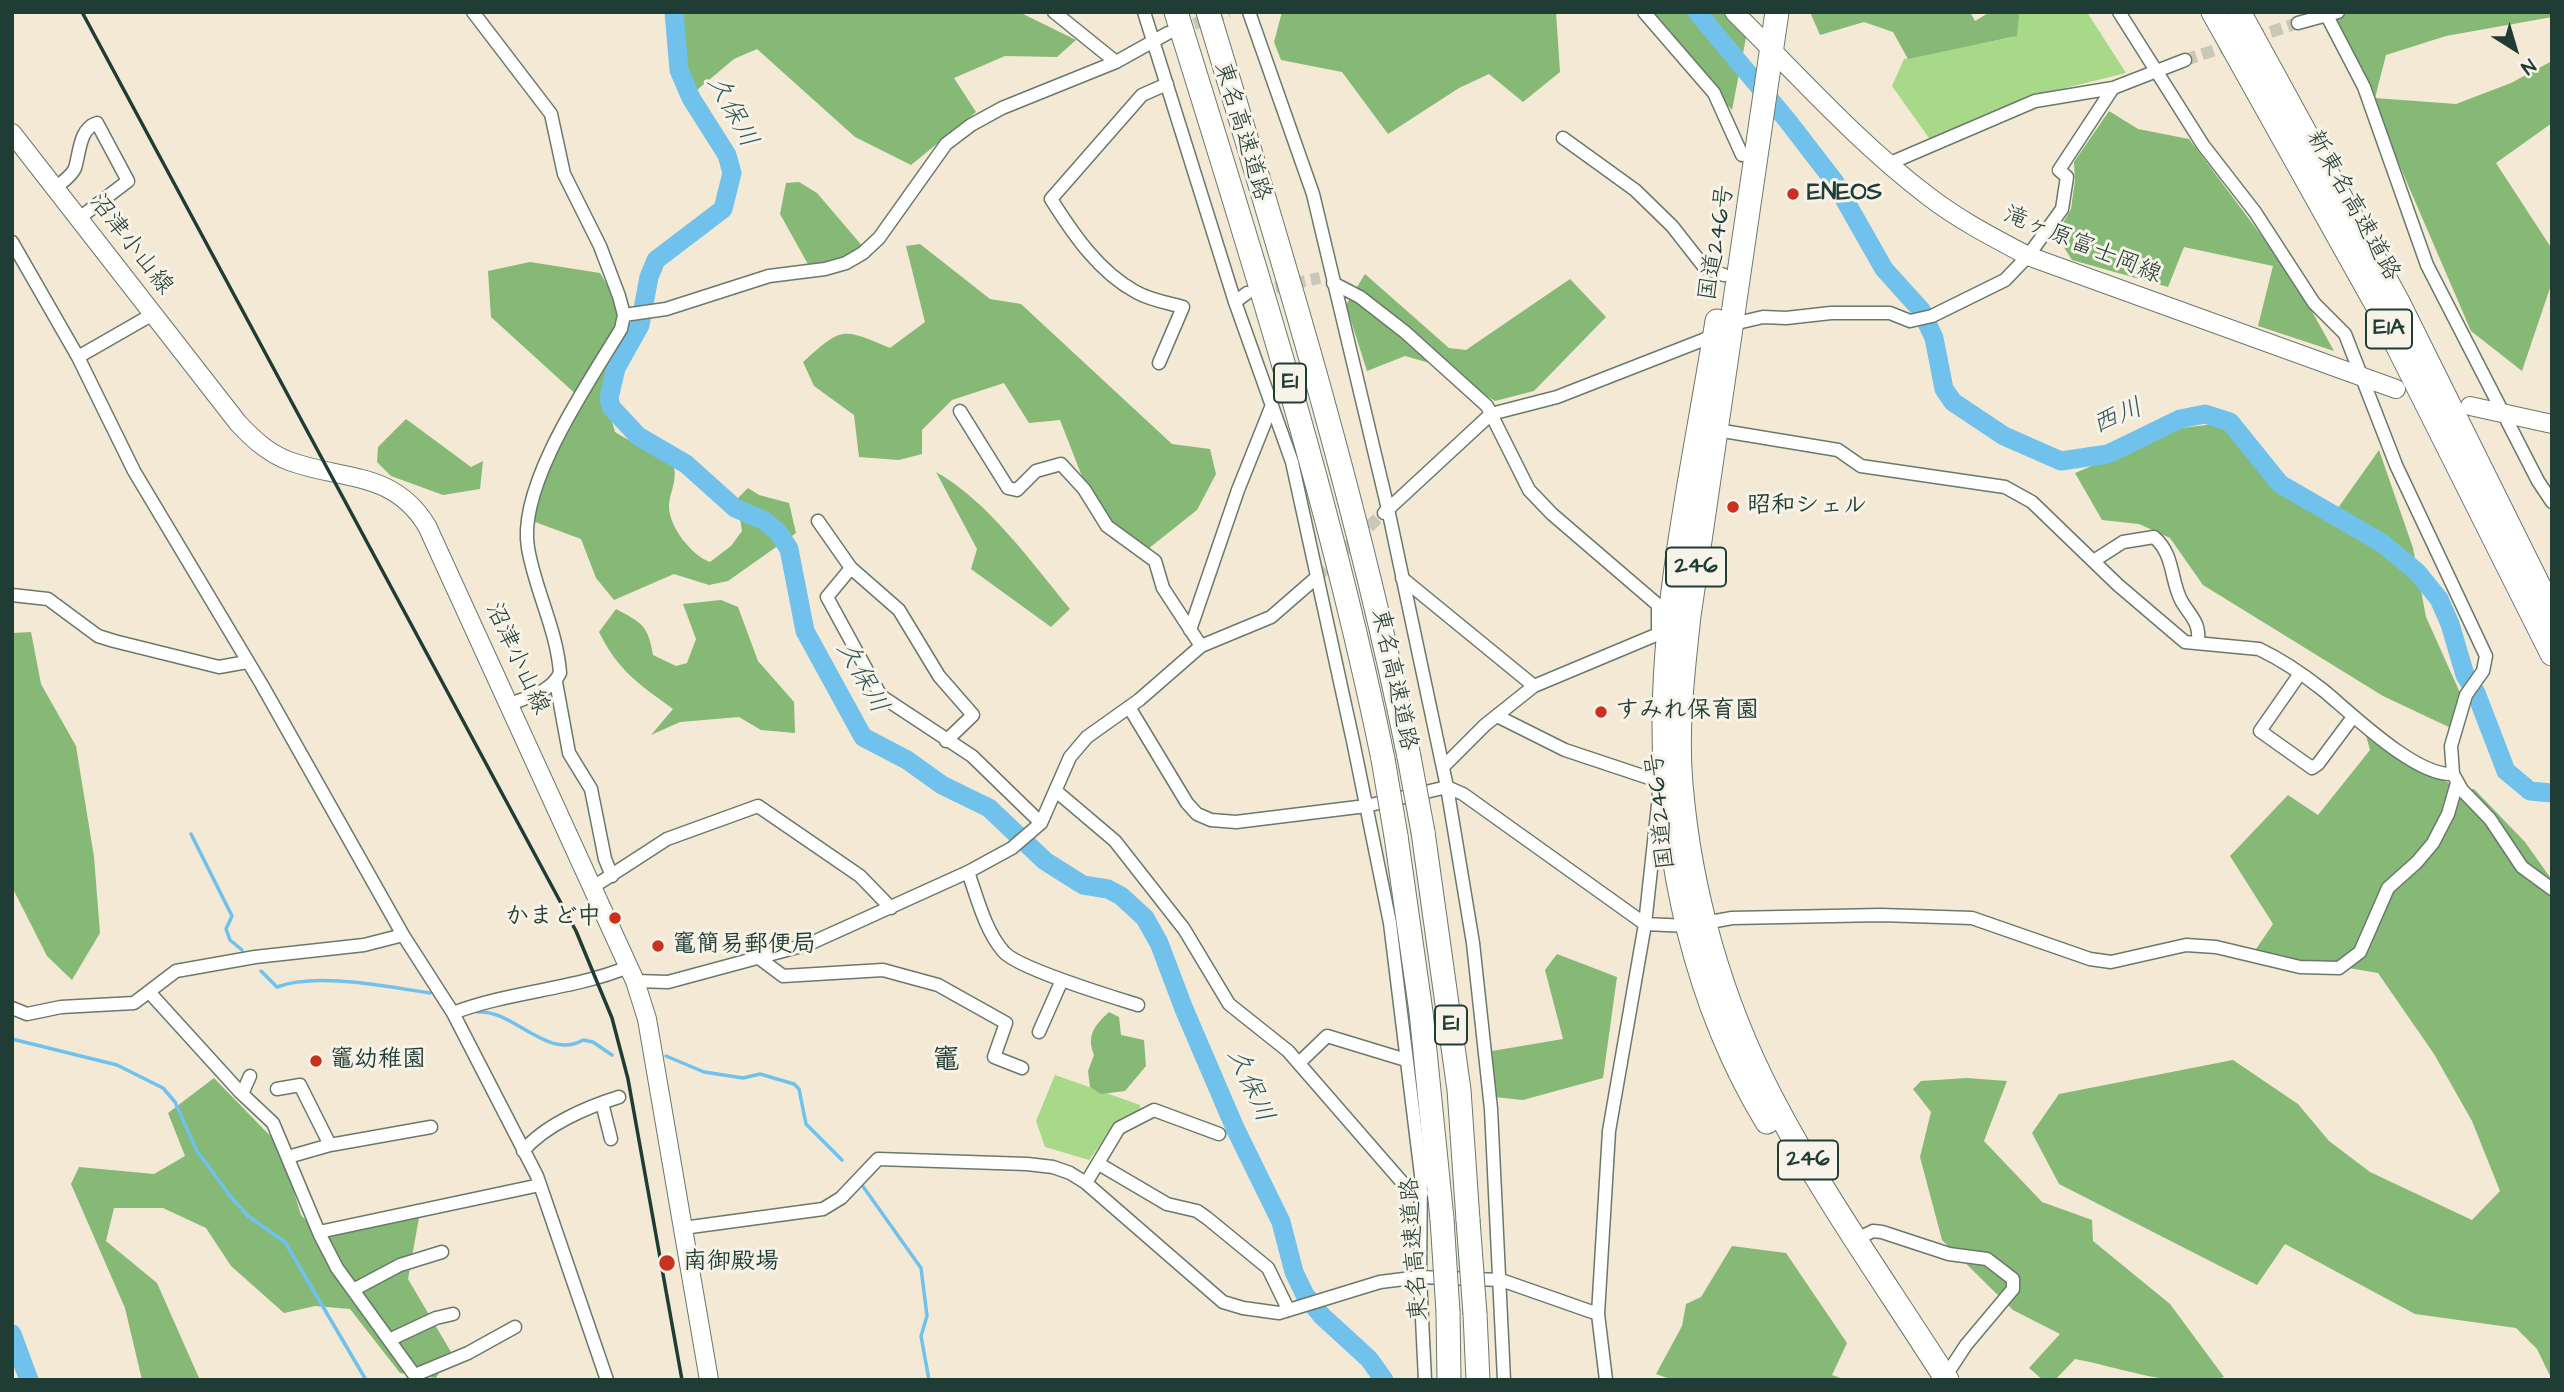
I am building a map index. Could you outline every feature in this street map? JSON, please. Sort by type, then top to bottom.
[{"type":"highway","name":"東名高速道路","points":[[1208,12],[1327,410],[1383,632],[1409,757],[1423,832],[1459,1090],[1478,1380]]},
{"type":"highway","name":"国道246号","points":[[1762,12],[1766,51]]},
{"type":"highway","name":"国道246号","points":[[1777,12],[1766,51],[1724,329],[1664,632],[1666,785],[1673,852],[1696,925],[1771,1098],[1940,1379]]},
{"type":"highway","name":"新東名高速道路","points":[[2213,12],[2379,309],[2552,654]]},
{"type":"highway","name":"新東名高速道路","points":[[2239,12],[2398,303],[2552,612]]},
{"type":"highway","name":"東名高速道路","points":[[1172,22],[1300,415],[1349,600],[1383,759],[1421,1012],[1442,1219],[1449,1380]]},
{"type":"highway","name":"国道246号","points":[[1754,132],[1742,155],[1724,275],[1724,329],[1717,430],[1689,616],[1681,724],[1681,782],[1696,925],[1706,989],[1734,1061],[1756,1103],[1940,1379]]},
{"type":"main road","name":"滝ヶ原富士岡線","points":[[1734,12],[1766,51],[1888,164],[1929,198],[1975,228],[2028,256],[2396,389]]},
{"type":"main road","name":"沼津小山線","points":[[12,133],[258,444],[290,462],[392,488],[413,505],[432,536],[593,887],[631,974],[647,1019],[709,1380]]},
{"type":"main road","points":[[2470,406],[2552,424]]},
{"type":"street","points":[[473,12],[551,114],[564,174],[600,246],[625,315],[621,329],[558,435],[527,522],[528,548],[559,660],[560,673],[556,682],[569,753],[591,789],[605,859],[612,876]]},
{"type":"street","points":[[1054,12],[1116,62]]},
{"type":"street","points":[[1144,12],[1235,302],[1292,462],[1366,806],[1390,923],[1422,1193],[1420,1277],[1425,1380]]},
{"type":"street","points":[[1644,12],[1714,93],[1742,155]]},
{"type":"street","points":[[1129,707],[1187,803],[1197,814],[1211,820],[1237,822],[1366,806],[1447,788],[1462,794],[1645,924],[1696,925],[1745,917],[1881,915],[1972,918],[2090,959],[2111,962],[2186,945],[2216,947],[2300,967],[2339,968],[2360,951],[2388,888],[2433,843],[2448,814],[2455,778],[2451,746],[2466,695],[2485,667],[2486,656],[2396,465],[2345,334],[2303,288],[2255,212],[2187,123],[2119,12]]},
{"type":"street","points":[[1250,13],[1312,194],[1328,279],[1402,578],[1443,766],[1473,943],[1491,1109],[1504,1380]]},
{"type":"street","points":[[2298,23],[2330,13],[2364,87],[2422,254],[2538,481],[2552,502]]},
{"type":"street","points":[[625,315],[654,311],[769,275],[825,269],[846,263],[863,253],[879,238],[946,144],[971,125],[1002,108],[1116,62],[1153,40],[1172,22]]},
{"type":"street","points":[[1888,164],[2035,101],[2113,88],[2185,60]]},
{"type":"street","points":[[1159,363],[1183,307],[1137,293],[1105,270],[1069,228],[1051,199],[1142,95],[1167,84]]},
{"type":"street","points":[[1385,511],[1491,414],[1558,397],[1724,329],[1763,317],[1890,313],[1910,321],[1932,316],[2005,280],[2028,256],[2062,209],[2067,177],[2059,170],[2113,88]]},
{"type":"street","points":[[55,188],[74,171],[77,152],[87,129],[97,123],[128,181],[78,219]]},
{"type":"street","points":[[1563,138],[1634,190],[1672,226],[1704,268],[1724,275]]},
{"type":"street","points":[[12,242],[78,357],[134,471],[403,935],[453,1013],[540,1185],[607,1380]]},
{"type":"street","points":[[1328,279],[1360,297],[1405,332],[1487,406],[1529,490],[1552,514],[1658,605],[1664,632],[1534,686],[1443,766]]},
{"type":"street","points":[[1235,302],[1247,293]]},
{"type":"street","points":[[78,357],[153,314]]},
{"type":"street","points":[[1191,630],[1238,490],[1272,405]]},
{"type":"street","points":[[960,411],[1007,488],[1017,490],[1037,471],[1062,464],[1084,489],[1107,526],[1155,561],[1163,588],[1201,646]]},
{"type":"street","points":[[1717,430],[1838,450],[1861,466],[2005,487],[2032,502],[2185,642],[2259,649],[2321,688],[2353,718],[2403,755],[2443,775],[2455,778],[2485,812],[2522,867],[2552,889]]},
{"type":"street","points":[[818,521],[850,568],[900,610],[939,676],[973,715],[946,741]]},
{"type":"street","points":[[2095,560],[2123,542],[2154,537],[2168,553],[2183,603],[2192,611],[2200,628],[2199,642]]},
{"type":"street","points":[[850,568],[827,597],[881,696],[972,756],[1041,823]]},
{"type":"street","points":[[453,1013],[480,1003],[631,974],[668,982],[759,958],[809,944],[968,872],[1012,848],[1041,823],[1078,745],[1129,707],[1201,646],[1271,617],[1317,578]]},
{"type":"street","points":[[1402,578],[1534,686]]},
{"type":"street","points":[[12,595],[48,598],[98,636],[114,641],[219,667],[247,662]]},
{"type":"street","points":[[2299,676],[2260,731],[2312,768],[2318,764],[2353,718]]},
{"type":"street","points":[[510,704],[556,682]]},
{"type":"street","points":[[1497,716],[1565,750],[1658,781],[1659,796],[1645,924],[1609,1132],[1598,1314],[1606,1380]]},
{"type":"street","points":[[1056,791],[1115,841],[1185,929],[1229,1004],[1288,1051],[1408,1189],[1422,1193]]},
{"type":"street","points":[[593,887],[667,839],[758,806],[860,876],[891,908]]},
{"type":"street","points":[[968,872],[982,911],[1003,953],[1062,980],[1138,1005]]},
{"type":"street","points":[[12,1008],[27,1014],[61,1007],[134,1003],[150,993],[168,976],[197,966],[364,945],[403,935]]},
{"type":"street","points":[[759,958],[783,976],[883,971],[938,985],[1006,1023],[994,1057],[1022,1068]]},
{"type":"street","points":[[1040,1032],[1062,980]]},
{"type":"street","points":[[150,993],[242,1094],[273,1123],[319,1232],[353,1290],[417,1378],[515,1327]]},
{"type":"street","points":[[1298,1063],[1326,1035],[1406,1060]]},
{"type":"street","points":[[242,1094],[250,1076]]},
{"type":"street","points":[[277,1089],[300,1085],[330,1145]]},
{"type":"street","points":[[523,1151],[533,1139],[619,1097]]},
{"type":"street","points":[[602,1103],[611,1139]]},
{"type":"street","points":[[1086,1183],[1119,1128],[1154,1110],[1219,1134]]},
{"type":"street","points":[[288,1157],[330,1145],[431,1127]]},
{"type":"street","points":[[683,1228],[823,1209],[841,1198],[878,1159],[1053,1167],[1086,1183],[1223,1303],[1279,1313],[1380,1282],[1420,1277],[1500,1280],[1598,1314]]},
{"type":"street","points":[[1099,1164],[1167,1204],[1197,1211],[1207,1218],[1268,1268],[1294,1307]]},
{"type":"street","points":[[319,1232],[540,1185]]},
{"type":"street","points":[[1857,1239],[1873,1231],[1882,1232],[1949,1254],[1987,1259],[2013,1279],[2013,1289],[1940,1379]]},
{"type":"street","points":[[353,1290],[400,1265],[442,1252]]},
{"type":"street","points":[[389,1340],[436,1318],[453,1314]]},
{"type":"green space","points":[[668,12],[1019,12],[1076,40],[1057,57],[1005,56],[954,78],[976,112],[911,165],[855,137],[757,49],[734,59],[697,90],[684,81]]},
{"type":"green space","points":[[1282,12],[1556,12],[1560,72],[1523,102],[1489,74],[1459,88],[1388,134],[1342,72],[1281,60],[1274,42]]},
{"type":"green space","points":[[1641,12],[1751,12],[1732,110]]},
{"type":"green space","points":[[1810,12],[1970,12],[1975,21],[1990,12],[2019,12],[2019,15],[2017,36],[1908,59],[1893,32],[1864,22],[1820,35]]},
{"type":"green space","points":[[2013,12],[2087,12],[2126,73],[2033,96],[1934,145],[1892,86],[1904,59],[2014,37]]},
{"type":"green space","points":[[2321,12],[2552,12],[2552,17],[2446,36],[2386,55],[2375,98],[2456,104],[2511,83],[2552,61],[2552,123],[2496,163],[2552,249],[2552,282],[2522,371],[2471,331],[2380,120]]},
{"type":"green space","points":[[2109,111],[2138,129],[2189,139],[2294,279],[2334,351],[2258,326],[2273,266],[2184,247],[2168,287],[2072,260],[2056,235],[2071,209],[2075,180],[2074,162]]},
{"type":"green space","points":[[799,182],[817,193],[864,248],[846,263],[809,266],[780,214],[786,183]]},
{"type":"green space","points":[[920,244],[990,299],[1021,304],[1172,444],[1210,449],[1216,474],[1197,510],[1148,549],[1112,539],[1092,502],[1060,420],[1029,423],[1004,383],[952,400],[922,430],[922,454],[899,460],[859,457],[854,415],[814,386],[803,362],[835,336],[852,334],[890,348],[925,322],[906,246]]},
{"type":"green space","points":[[530,262],[600,273],[632,326],[608,406],[615,432],[674,467],[670,513],[677,531],[689,547],[710,562],[731,546],[742,531],[737,499],[748,488],[759,495],[789,503],[796,533],[728,581],[709,585],[674,574],[614,600],[596,578],[581,539],[527,519],[580,398],[491,317],[488,271]]},
{"type":"green space","points":[[1365,274],[1449,348],[1466,350],[1570,279],[1606,317],[1534,391],[1495,401],[1433,364],[1405,356],[1367,371],[1346,305]]},
{"type":"green space","points":[[406,419],[471,467],[483,461],[480,489],[443,495],[391,476],[377,462],[378,447]]},
{"type":"green space","points":[[2230,422],[2280,484],[2338,508],[2379,450],[2413,548],[2426,617],[2461,695],[2453,729],[2383,696],[2203,585],[2170,538],[2139,524],[2102,520],[2075,473],[2182,428]]},
{"type":"green space","points":[[936,472],[974,499],[991,516],[1070,609],[1051,627],[971,569],[977,549]]},
{"type":"green space","points":[[721,600],[738,607],[758,661],[794,702],[795,733],[761,730],[739,717],[680,722],[651,735],[673,709],[639,684],[622,667],[599,632],[616,609],[642,626],[649,637],[653,655],[676,666],[687,663],[696,639],[683,604]]},
{"type":"green space","points":[[31,632],[41,684],[76,746],[94,857],[100,933],[72,980],[47,956],[12,887],[12,633]]},
{"type":"green space","points":[[2363,725],[2432,774],[2461,787],[2474,789],[2525,842],[2552,880],[2552,1380],[2537,1349],[2516,1328],[2415,1314],[2285,1244],[2257,1285],[2059,1184],[2032,1133],[2059,1094],[2233,1060],[2298,1104],[2329,1141],[2370,1172],[2472,1220],[2500,1191],[2472,1121],[2434,1054],[2378,973],[2254,952],[2273,924],[2230,856],[2288,795],[2318,815],[2370,750]]},
{"type":"green space","points":[[1557,954],[1617,977],[1603,1078],[1523,1100],[1494,1097],[1492,1051],[1563,1039],[1545,970]]},
{"type":"green space","points":[[1109,1012],[1119,1017],[1121,1035],[1144,1040],[1146,1066],[1125,1091],[1101,1094],[1090,1087],[1088,1071],[1094,1055],[1091,1042],[1093,1031]]},
{"type":"green space","points":[[1055,1075],[1140,1105],[1140,1113],[1116,1123],[1089,1160],[1045,1147],[1036,1121]]},
{"type":"green space","points":[[214,1078],[280,1146],[301,1215],[320,1235],[420,1212],[408,1279],[451,1352],[436,1378],[400,1373],[350,1309],[315,1306],[284,1313],[231,1266],[206,1228],[163,1208],[114,1208],[106,1241],[157,1283],[199,1378],[142,1380],[125,1308],[71,1184],[79,1167],[154,1174],[185,1156],[168,1113]]},
{"type":"green space","points":[[1967,1078],[2007,1081],[1984,1141],[2042,1202],[2092,1220],[2093,1241],[2170,1304],[2224,1377],[2209,1381],[2171,1380],[2075,1359],[2055,1380],[2043,1380],[2029,1368],[2060,1334],[2013,1310],[1942,1240],[1920,1157],[1931,1112],[1913,1089],[1921,1081]]},
{"type":"green space","points":[[1732,1246],[1786,1253],[1847,1343],[1832,1375],[1846,1380],[1673,1380],[1656,1374],[1682,1326],[1686,1304],[1701,1297]]},
{"type":"waterway","name":"久保川","points":[[674,12],[679,70],[691,98],[727,155],[732,173],[723,209],[656,260],[649,277],[640,325],[616,368],[609,398],[611,407],[638,436],[686,464],[735,508],[765,521],[778,532],[789,549],[805,631],[863,737],[907,760],[942,785],[989,808],[1045,861],[1083,885],[1108,889],[1121,896],[1145,918],[1159,943],[1235,1128],[1281,1222],[1294,1272],[1305,1295],[1322,1316],[1369,1359],[1384,1380]]},
{"type":"waterway","name":"西川","points":[[1697,12],[1834,181],[1884,269],[1921,310],[1934,338],[1944,389],[1953,402],[2004,436],[2061,461],[2108,454],[2180,419],[2205,414],[2230,422],[2280,484],[2382,543],[2417,572],[2439,599],[2450,624],[2465,675],[2476,693],[2506,771],[2530,791],[2552,793]]},
{"type":"waterway","points":[[191,834],[232,916],[226,929],[230,940],[242,950]]},
{"type":"waterway","points":[[261,971],[277,987],[293,983],[332,981],[430,993]]},
{"type":"waterway","points":[[478,1012],[504,1018],[543,1040],[570,1045],[583,1040],[593,1042],[612,1055]]},
{"type":"waterway","points":[[12,1039],[117,1065],[163,1088],[175,1102],[197,1151],[231,1197],[248,1216],[285,1242],[366,1380]]},
{"type":"waterway","points":[[666,1056],[704,1072],[743,1078],[760,1074],[794,1084],[799,1089],[806,1124],[842,1160]]},
{"type":"waterway","points":[[862,1185],[921,1268],[927,1316],[921,1336],[929,1380]]},
{"type":"waterway","points":[[12,1334],[29,1380]]},
{"type":"tunnel","points":[[1177,30],[1229,12]]},
{"type":"tunnel","points":[[2185,60],[2298,23]]},
{"type":"tunnel","points":[[1258,291],[1320,278]]},
{"type":"tunnel","points":[[1317,577],[1383,513]]},
{"type":"railway","points":[[82,12],[576,931],[612,1018],[628,1079],[682,1380]]},
{"type":"place","name":"ENEOS","points":[[1793,194]]},
{"type":"place","name":"昭和シェル","points":[[1733,507]]},
{"type":"place","name":"すみれ保育園","points":[[1601,712]]},
{"type":"place","name":"かまど中","points":[[615,918]]},
{"type":"place","name":"竃簡易郵便局","points":[[658,946]]},
{"type":"place","name":"竈幼稚園","points":[[316,1061]]},
{"type":"place","name":"南御殿場","points":[[667,1263]]},
{"type":"district","name":"竈","points":[[946,1062]]}]
